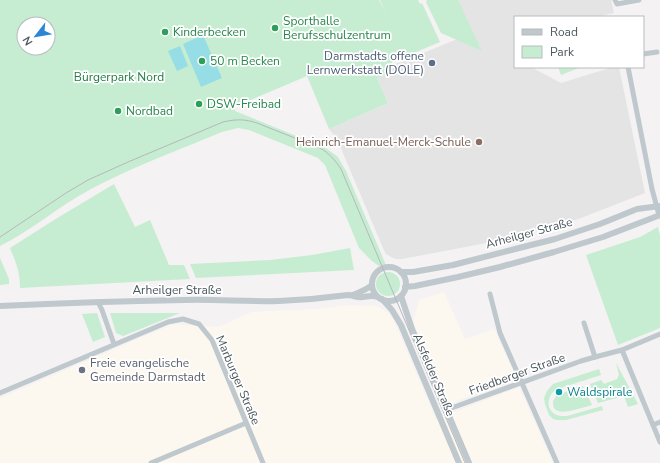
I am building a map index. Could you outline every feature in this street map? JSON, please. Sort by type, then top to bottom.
[{"type":"street","points":[[615,0],[616,4],[639,0]]},
{"type":"street","points":[[644,54],[657,52]]},
{"type":"street","points":[[628,68],[659,215]]},
{"type":"street","name":"Arheilger Straße","points":[[353,295],[367,290],[372,285],[376,272],[383,268],[390,267],[401,272],[413,272],[452,265],[555,239],[600,224],[636,209],[658,206]]},
{"type":"street","name":"Arheilger Straße","points":[[405,287],[458,278],[531,258],[603,237],[659,215]]},
{"type":"street","points":[[401,272],[404,276],[405,282],[404,291],[401,296]]},
{"type":"street","points":[[372,285],[373,290],[380,298]]},
{"type":"street","points":[[490,294],[500,333],[557,463]]},
{"type":"street","name":"Arheilger Straße","points":[[0,306],[98,302],[278,300],[353,295],[358,297],[372,295],[389,301],[401,296]]},
{"type":"street","name":"Alsfelder Straße","points":[[401,296],[412,330],[469,463]]},
{"type":"street","name":"Alsfelder Straße","points":[[380,298],[392,310],[401,325],[459,463]]},
{"type":"street","points":[[98,302],[114,344]]},
{"type":"street","name":"Marburger Straße","points":[[0,393],[168,322],[183,319],[200,324],[212,340],[263,463]]},
{"type":"street","points":[[584,323],[595,357]]},
{"type":"street","name":"Friedberger Straße","points":[[446,410],[595,357],[622,350],[660,334]]},
{"type":"street","points":[[622,350],[660,442]]},
{"type":"street","points":[[653,425],[660,422]]},
{"type":"street","points":[[151,463],[246,423]]},
{"type":"shaded area","points":[[451,0],[611,0],[614,13],[600,16],[514,16],[514,68],[533,68],[561,83],[610,68],[619,68],[645,193],[581,218],[546,229],[492,242],[402,259],[396,259],[386,254],[337,139],[329,129],[388,103],[377,78],[386,74],[392,65],[462,37]]},
{"type":"shaded area","points":[[444,292],[465,339],[494,329],[516,377],[448,405],[413,322],[419,300]]},
{"type":"shaded area","points":[[350,305],[379,307],[391,316],[436,419],[519,387],[553,463],[0,463],[0,398],[170,325],[177,324],[219,327],[251,312],[316,309]]},
{"type":"green space","name":"Bürgerpark Nord","points":[[0,0],[379,0],[386,13],[380,0],[418,0],[420,4],[422,3],[440,42],[392,62],[392,65],[386,74],[377,78],[388,103],[329,129],[307,76],[234,107],[235,111],[326,148],[338,157],[346,171],[386,265],[379,266],[359,248],[325,165],[318,158],[249,130],[238,128],[222,132],[123,173],[79,196],[12,240],[0,246]]},
{"type":"green space","points":[[427,0],[458,0],[482,51],[441,33],[426,2]]},
{"type":"green space","points":[[558,68],[578,68],[561,75]]},
{"type":"green space","points":[[114,184],[135,227],[150,220],[169,265],[184,265],[190,279],[20,288],[16,263],[10,248]]},
{"type":"green space","points":[[658,227],[660,236],[660,328],[618,345],[586,255],[640,237]]},
{"type":"green space","points":[[350,248],[354,270],[196,278],[190,264],[270,260],[312,255]]},
{"type":"green space","points":[[0,258],[9,279],[9,284],[0,285]]},
{"type":"green space","points":[[388,272],[397,275],[400,284],[397,293],[388,296],[379,293],[376,284],[379,275]]},
{"type":"green space","points":[[97,313],[105,337],[93,342],[82,314]]},
{"type":"green space","points":[[110,313],[180,313],[123,336],[116,333]]},
{"type":"green space","points":[[616,363],[638,404],[628,407],[624,396],[598,403],[590,384],[601,380],[604,384],[617,379],[619,375]]},
{"type":"green space","points":[[599,369],[601,375],[553,392],[549,405],[553,413],[562,416],[567,416],[602,406],[603,410],[566,420],[553,419],[549,415],[544,398],[547,391],[553,384]]},
{"type":"green space","points":[[583,386],[592,405],[566,412],[557,411],[554,408],[553,401],[557,395]]},
{"type":"water","name":"50 m Becken","points":[[203,35],[222,78],[201,87],[183,44]]},
{"type":"water","points":[[180,46],[188,66],[177,71],[168,51]]},
{"type":"tram line","points":[[0,237],[88,180],[223,122],[244,120],[257,123],[320,148],[332,157],[341,169],[465,463]]},
{"type":"place","name":"Sporthalle Berufsschulzentrum","points":[[275,28]]},
{"type":"place","name":"Kinderbecken","points":[[165,32]]},
{"type":"place","name":"50 m Becken","points":[[202,61]]},
{"type":"place","name":"Darmstadts offene Lernwerkstatt (DOLE)","points":[[432,63]]},
{"type":"place","name":"DSW-Freibad","points":[[199,104]]},
{"type":"place","name":"Nordbad","points":[[118,111]]},
{"type":"place","name":"Heinrich-Emanuel-Merck-Schule","points":[[479,142]]},
{"type":"place","name":"Freie evangelische Gemeinde Darmstadt","points":[[82,370]]},
{"type":"place","name":"Waldspirale","points":[[559,392]]}]
